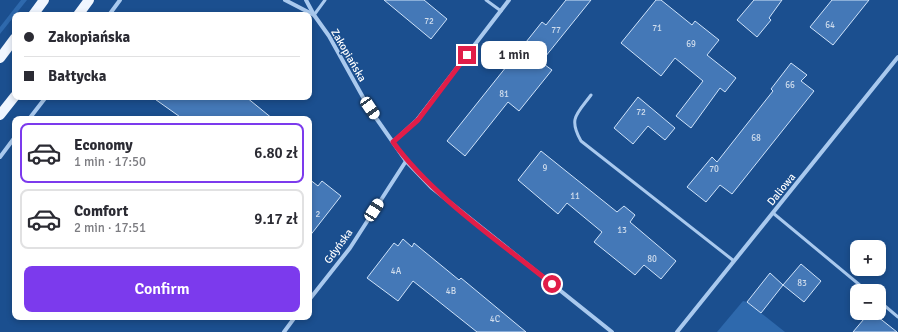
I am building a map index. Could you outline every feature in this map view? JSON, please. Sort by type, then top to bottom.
[{"type":"main road","points":[[35,12],[44,0]]},
{"type":"main road","points":[[80,12],[89,0]]},
{"type":"main road","points":[[0,58],[12,42]]},
{"type":"main road","points":[[0,115],[12,100]]},
{"type":"street","points":[[111,12],[120,0]]},
{"type":"street","name":"Zakopiańska","points":[[285,0],[308,12]]},
{"type":"street","name":"Zakopiańska","points":[[306,0],[314,15],[329,36],[370,108],[406,161],[432,188],[612,332]]},
{"type":"street","points":[[393,142],[418,120],[509,0]]},
{"type":"street","name":"Daliowa","points":[[677,332],[898,57]]},
{"type":"street","points":[[31,116],[44,100]]},
{"type":"street","points":[[0,157],[12,141]]},
{"type":"street","name":"Gdyńska","points":[[312,296],[350,248],[406,161]]},
{"type":"street","points":[[284,332],[293,320]]},
{"type":"lane","points":[[314,15],[325,0]]},
{"type":"lane","points":[[486,0],[501,11]]},
{"type":"lane","points":[[591,95],[574,118],[575,130],[581,141],[734,261]]},
{"type":"lane","points":[[773,213],[859,284]]},
{"type":"lane","points":[[886,307],[898,317]]},
{"type":"shaded area","points":[[21,0],[27,0],[17,12],[12,12],[12,19],[0,34],[0,27]]},
{"type":"shaded area","points":[[743,301],[747,302],[785,332],[717,332]]},
{"type":"building","points":[[384,0],[424,0],[447,19],[431,39]]},
{"type":"building","points":[[566,0],[591,0],[541,62],[552,70],[519,111],[508,102],[465,156],[447,141],[542,22],[546,25]]},
{"type":"building","points":[[656,0],[661,0],[692,25],[695,21],[719,40],[707,55],[736,78],[725,92],[720,88],[691,128],[676,116],[703,81],[675,58],[661,76],[621,43]]},
{"type":"building","points":[[754,0],[782,0],[769,18],[771,20],[757,37],[737,20]]},
{"type":"building","points":[[832,0],[869,0],[833,45],[810,27]]},
{"type":"building","points":[[791,63],[807,75],[801,81],[814,91],[732,194],[720,185],[706,202],[687,187],[712,157],[717,162],[773,91],[771,89]]},
{"type":"building","points":[[638,97],[675,128],[665,140],[648,126],[633,144],[614,128]]},
{"type":"building","points":[[156,100],[250,100],[269,116],[179,116]]},
{"type":"building","points":[[541,151],[617,212],[624,206],[635,215],[630,222],[676,261],[661,279],[644,265],[635,275],[594,242],[602,232],[567,203],[558,214],[518,180]]},
{"type":"building","points":[[312,181],[318,186],[322,181],[341,196],[312,233]]},
{"type":"building","points":[[403,239],[412,247],[414,243],[459,280],[461,278],[526,332],[477,332],[413,281],[398,301],[367,278],[394,243],[398,246]]},
{"type":"building","points":[[801,264],[821,281],[804,302],[783,285]]},
{"type":"building","points":[[770,273],[783,285],[761,313],[747,302]]},
{"type":"building","points":[[863,320],[882,320],[897,332],[853,332]]},
{"type":"route","points":[[467,55],[418,120],[393,142],[406,161],[432,188],[552,284]]}]
